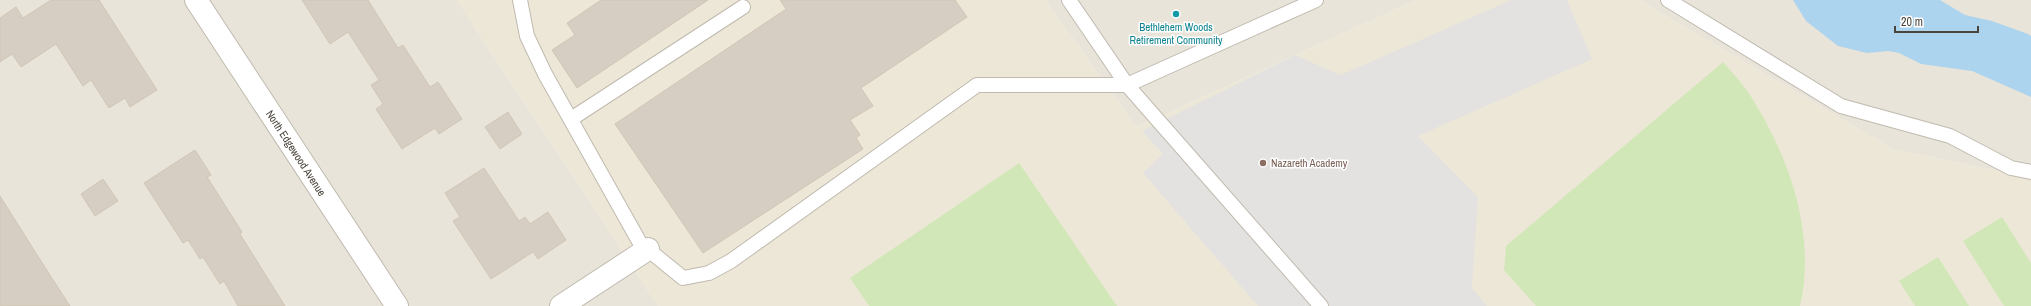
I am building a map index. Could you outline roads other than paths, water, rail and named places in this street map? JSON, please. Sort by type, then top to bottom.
[{"type":"street","name":"North Edgewood Avenue","points":[[196,0],[397,306]]},
{"type":"street","points":[[561,306],[648,249]]},
{"type":"lane","points":[[520,0],[526,36],[640,243],[683,278],[708,273],[748,249],[977,85],[1127,85],[1316,0]]},
{"type":"lane","points":[[1069,0],[1127,85],[1321,306]]},
{"type":"lane","points":[[1668,0],[1841,106],[1950,136],[2011,168],[2031,172]]},
{"type":"lane","points":[[571,119],[743,7]]},
{"type":"water","points":[[1793,0],[1940,0],[1965,15],[1992,21],[2028,34],[2031,36],[2031,97],[1972,71],[1921,64],[1899,53],[1889,51],[1867,53],[1838,46],[1806,21]]},
{"type":"place","name":"Bethlehem Woods Retirement Community","points":[[1176,14]]},
{"type":"place","name":"Nazareth Academy","points":[[1263,163]]}]
